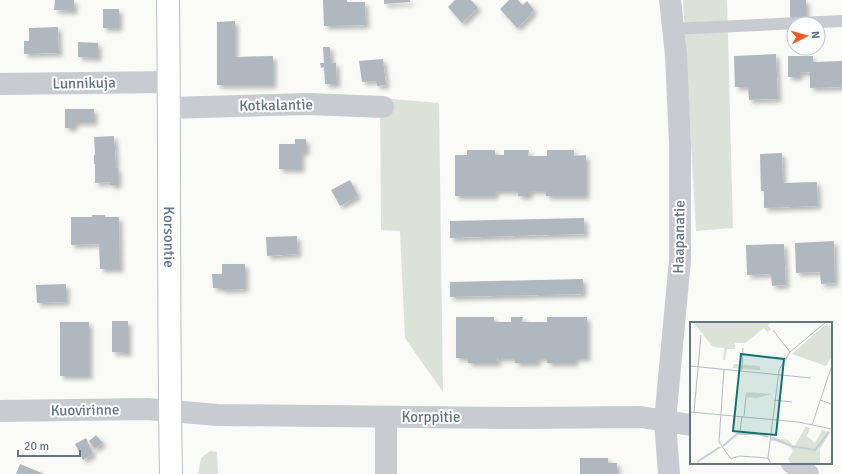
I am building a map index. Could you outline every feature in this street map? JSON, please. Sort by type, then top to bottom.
[{"type":"main road","name":"Korsontie","points":[[168,0],[171,474]]},
{"type":"street","name":"Haapanatie","points":[[669,474],[665,421],[680,260],[680,145],[676,55],[670,0]]},
{"type":"street","name":"Lunnikuja","points":[[0,84],[169,82]]},
{"type":"street","name":"Kotkalantie","points":[[169,108],[309,104],[383,107]]},
{"type":"street","name":"Kuovirinne","points":[[0,411],[147,409],[170,412]]},
{"type":"street","name":"Korppitie","points":[[170,412],[218,415],[386,417],[518,418],[641,416],[690,425]]},
{"type":"street","points":[[386,417],[386,474]]},
{"type":"street","points":[[793,464],[808,474]]},
{"type":"lane","points":[[673,29],[842,21]]},
{"type":"shaded area","points":[[683,0],[727,0],[733,228],[696,231]]},
{"type":"shaded area","points":[[380,98],[439,103],[443,392],[405,338],[400,231],[381,230]]},
{"type":"shaded area","points":[[210,451],[217,452],[218,474],[198,474],[201,458]]},
{"type":"building","points":[[55,0],[74,0],[74,11],[54,10]]},
{"type":"building","points":[[323,0],[365,2],[366,25],[324,26]]},
{"type":"building","points":[[384,0],[410,0],[410,2],[384,4]]},
{"type":"building","points":[[455,0],[471,0],[478,8],[462,23],[448,7]]},
{"type":"building","points":[[509,0],[518,0],[523,5],[527,1],[534,10],[531,13],[532,14],[517,28],[500,9]]},
{"type":"building","points":[[790,0],[806,0],[806,16],[790,16]]},
{"type":"building","points":[[103,9],[119,9],[119,28],[103,28]]},
{"type":"building","points":[[235,21],[235,57],[273,56],[273,85],[217,85],[217,22]]},
{"type":"building","points":[[58,27],[59,53],[24,54],[24,41],[29,41],[29,28]]},
{"type":"building","points":[[78,42],[98,43],[98,58],[78,57]]},
{"type":"building","points":[[323,47],[330,47],[331,63],[336,63],[337,84],[325,84],[324,67],[321,68],[320,63],[324,63]]},
{"type":"building","points":[[776,54],[778,99],[749,100],[748,87],[735,87],[734,56]]},
{"type":"building","points":[[788,56],[813,56],[813,62],[842,61],[842,87],[810,88],[810,72],[799,73],[799,77],[788,77]]},
{"type":"building","points":[[383,59],[386,85],[377,86],[376,81],[362,82],[359,61]]},
{"type":"building","points":[[65,109],[94,109],[94,122],[74,122],[74,128],[65,128]]},
{"type":"building","points":[[114,136],[115,168],[118,168],[118,185],[110,185],[110,182],[95,183],[94,137]]},
{"type":"building","points":[[295,139],[306,139],[306,152],[301,152],[301,169],[279,169],[279,144],[295,144]]},
{"type":"building","points":[[467,150],[495,150],[495,155],[504,155],[504,150],[529,150],[528,156],[547,156],[547,150],[574,150],[574,156],[586,155],[586,196],[546,196],[546,191],[529,191],[529,196],[518,196],[518,191],[495,191],[495,196],[455,196],[455,155],[467,155]]},
{"type":"building","points":[[782,153],[783,183],[817,182],[818,206],[764,208],[764,191],[761,191],[760,154]]},
{"type":"building","points":[[350,180],[358,196],[340,206],[331,190]]},
{"type":"building","points":[[92,215],[119,217],[120,269],[100,269],[99,244],[71,245],[71,217],[92,217]]},
{"type":"building","points":[[584,218],[585,234],[450,238],[450,221]]},
{"type":"building","points":[[297,236],[298,254],[267,256],[266,237]]},
{"type":"building","points":[[834,241],[835,283],[821,284],[820,272],[796,273],[795,243]]},
{"type":"building","points":[[784,244],[786,285],[772,286],[771,274],[747,275],[746,245]]},
{"type":"building","points":[[222,264],[245,264],[245,289],[222,290],[222,288],[213,288],[212,274],[222,274]]},
{"type":"building","points":[[583,279],[583,294],[450,297],[450,282]]},
{"type":"building","points":[[66,284],[66,302],[37,303],[36,285]]},
{"type":"building","points":[[456,317],[494,317],[494,322],[511,322],[511,317],[523,317],[522,322],[547,322],[547,317],[587,317],[587,358],[575,358],[575,363],[547,363],[547,358],[537,358],[537,363],[515,363],[515,358],[497,358],[498,363],[468,363],[468,358],[456,358]]},
{"type":"building","points":[[112,321],[128,321],[128,353],[112,352]]},
{"type":"building","points":[[60,322],[89,322],[89,376],[60,376]]},
{"type":"building","points":[[96,435],[103,443],[95,449],[89,441]]},
{"type":"building","points":[[86,438],[93,454],[83,460],[75,444]]},
{"type":"building","points":[[580,458],[608,458],[608,463],[617,463],[617,474],[580,474]]},
{"type":"building","points":[[20,464],[44,474],[16,474]]}]
